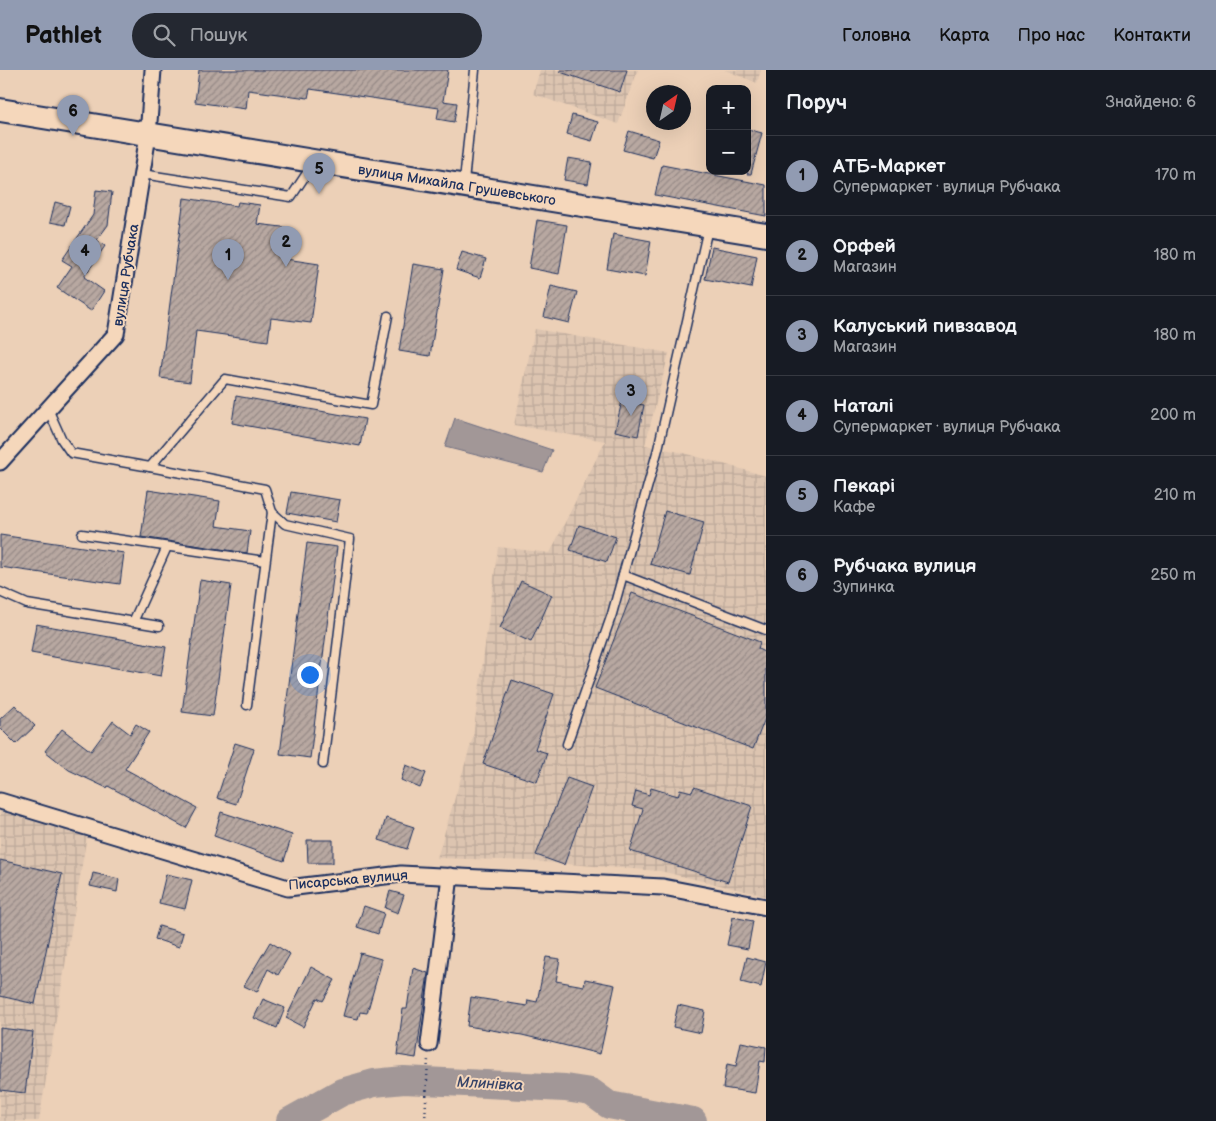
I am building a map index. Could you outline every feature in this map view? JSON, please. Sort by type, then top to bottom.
[{"type":"main road","name":"вулиця Михайла Грушевського","points":[[0,110],[314,163],[766,235]]},
{"type":"street","name":"вулиця Рубчака","points":[[0,462],[116,334],[148,135],[153,70]]},
{"type":"street","name":"Писарська вулиця","points":[[0,801],[288,888],[401,874],[662,887],[766,907]]},
{"type":"street","points":[[429,1044],[450,876]]},
{"type":"lane","points":[[463,186],[475,70]]},
{"type":"lane","points":[[142,174],[291,197],[314,163]]},
{"type":"lane","points":[[567,744],[612,614],[658,449],[708,226]]},
{"type":"lane","points":[[150,467],[225,380],[371,405],[388,316]]},
{"type":"lane","points":[[48,409],[62,440],[71,453],[265,489],[272,512],[246,705]]},
{"type":"lane","points":[[272,512],[285,524],[350,538],[323,764]]},
{"type":"lane","points":[[82,534],[266,562]]},
{"type":"lane","points":[[133,622],[167,547]]},
{"type":"lane","points":[[623,574],[766,630]]},
{"type":"lane","points":[[0,592],[27,604],[159,626]]},
{"type":"path","points":[[425,1121],[429,1044]]},
{"type":"shaded area","points":[[540,70],[638,70],[618,124],[533,94]]},
{"type":"shaded area","points":[[725,70],[761,70],[757,83]]},
{"type":"shaded area","points":[[535,329],[669,353],[645,445],[684,453],[766,476],[766,896],[660,871],[529,861],[437,858],[473,737],[498,547],[550,553],[605,441],[514,425]]},
{"type":"shaded area","points":[[455,418],[552,450],[543,472],[445,447]]},
{"type":"shaded area","points":[[0,810],[87,835],[39,1121],[0,1121]]},
{"type":"building","points":[[199,70],[448,70],[443,101],[457,103],[454,122],[437,119],[439,108],[310,89],[308,98],[248,90],[246,109],[195,102]]},
{"type":"building","points":[[560,70],[627,70],[620,92],[560,72]]},
{"type":"building","points":[[572,115],[598,122],[592,141],[567,134]]},
{"type":"building","points":[[751,130],[762,133],[751,174]]},
{"type":"building","points":[[629,131],[659,140],[653,158],[623,150]]},
{"type":"building","points":[[568,158],[592,162],[588,184],[564,180]]},
{"type":"building","points":[[662,165],[706,173],[706,175],[766,185],[766,216],[655,195]]},
{"type":"building","points":[[96,190],[112,192],[108,225],[97,240],[105,246],[84,277],[104,291],[91,311],[57,288],[72,266],[62,260],[93,215]]},
{"type":"building","points":[[184,198],[237,206],[238,202],[260,205],[257,224],[290,228],[286,259],[319,264],[311,323],[271,318],[268,341],[196,331],[190,382],[160,378]]},
{"type":"building","points":[[55,202],[70,206],[65,225],[50,222]]},
{"type":"building","points":[[537,220],[567,225],[559,274],[529,268]]},
{"type":"building","points":[[613,234],[651,241],[645,276],[607,269]]},
{"type":"building","points":[[712,247],[757,256],[751,288],[705,279]]},
{"type":"building","points":[[462,252],[486,259],[480,278],[456,270]]},
{"type":"building","points":[[413,264],[444,269],[430,356],[399,351]]},
{"type":"building","points":[[551,286],[577,292],[569,323],[544,317]]},
{"type":"building","points":[[236,396],[365,419],[360,446],[232,423]]},
{"type":"building","points":[[622,401],[644,405],[638,436],[615,431]]},
{"type":"building","points":[[148,490],[220,501],[216,526],[250,531],[247,553],[141,537]]},
{"type":"building","points":[[291,492],[340,500],[336,522],[287,513]]},
{"type":"building","points":[[665,511],[704,522],[690,575],[650,564]]},
{"type":"building","points":[[579,525],[616,537],[607,562],[570,550]]},
{"type":"building","points":[[0,535],[124,553],[120,584],[0,567]]},
{"type":"building","points":[[307,543],[337,547],[310,758],[280,754]]},
{"type":"building","points":[[200,580],[231,585],[213,716],[182,712]]},
{"type":"building","points":[[521,581],[552,595],[531,642],[500,628]]},
{"type":"building","points":[[632,593],[760,642],[758,649],[766,653],[766,716],[753,749],[595,688]]},
{"type":"building","points":[[36,624],[166,647],[161,676],[31,653]]},
{"type":"building","points":[[512,680],[554,694],[535,749],[547,753],[537,782],[483,764]]},
{"type":"building","points":[[15,705],[35,726],[16,744],[0,728],[0,719]]},
{"type":"building","points":[[113,721],[130,734],[136,724],[149,732],[125,769],[197,808],[186,828],[108,786],[107,788],[69,770],[45,751],[62,729],[91,751]]},
{"type":"building","points":[[235,743],[254,749],[236,804],[217,798]]},
{"type":"building","points":[[406,765],[426,773],[420,788],[401,780]]},
{"type":"building","points":[[567,778],[592,787],[564,865],[536,855]]},
{"type":"building","points":[[694,787],[752,806],[728,882],[630,851],[643,809],[632,806],[636,791],[649,795],[651,788],[678,796],[680,789],[692,792]]},
{"type":"building","points":[[221,812],[292,835],[284,861],[214,836]]},
{"type":"building","points":[[386,818],[414,827],[407,849],[379,840]]},
{"type":"building","points":[[307,840],[333,840],[333,863],[308,863]]},
{"type":"building","points":[[0,860],[62,874],[35,1004],[0,996]]},
{"type":"building","points":[[93,873],[119,879],[117,892],[90,886]]},
{"type":"building","points":[[166,874],[192,880],[185,909],[159,903]]},
{"type":"building","points":[[390,891],[404,895],[398,913],[385,908]]},
{"type":"building","points":[[364,906],[384,913],[378,934],[357,927]]},
{"type":"building","points":[[733,917],[753,921],[748,949],[727,945]]},
{"type":"building","points":[[159,926],[183,933],[179,947],[155,939]]},
{"type":"building","points":[[270,942],[290,954],[278,975],[268,969],[257,992],[244,986]]},
{"type":"building","points":[[360,953],[381,959],[381,964],[367,1013],[360,1012],[358,1019],[343,1016]]},
{"type":"building","points":[[546,957],[560,959],[556,981],[584,986],[585,979],[615,985],[600,1054],[522,1035],[467,1026],[471,997],[527,1006],[528,1000],[537,1002]]},
{"type":"building","points":[[747,957],[766,962],[761,987],[741,982]]},
{"type":"building","points":[[311,967],[335,980],[323,1001],[317,998],[303,1027],[286,1018]]},
{"type":"building","points":[[413,968],[428,973],[416,1058],[397,1055],[403,1009],[407,1009]]},
{"type":"building","points":[[263,999],[285,1008],[277,1028],[254,1018]]},
{"type":"building","points":[[678,1005],[705,1011],[701,1033],[673,1027]]},
{"type":"building","points":[[0,1028],[33,1032],[25,1093],[0,1090]]},
{"type":"building","points":[[741,1042],[766,1047],[765,1062],[760,1061],[755,1093],[723,1088],[727,1064],[736,1066]]},
{"type":"waterway","name":"Млинівка","points":[[290,1121],[342,1092],[374,1083],[404,1080],[565,1088],[591,1092],[609,1105],[693,1121]]},
{"type":"place","name":"Рубчака вулиця","points":[[73,136]]},
{"type":"place","name":"Пекарі","points":[[319,194]]},
{"type":"place","name":"Орфей","points":[[286,267]]},
{"type":"place","name":"Наталі","points":[[85,276]]},
{"type":"place","name":"АТБ-Маркет","points":[[228,280]]},
{"type":"place","name":"Калуський пивзавод","points":[[631,416]]}]
